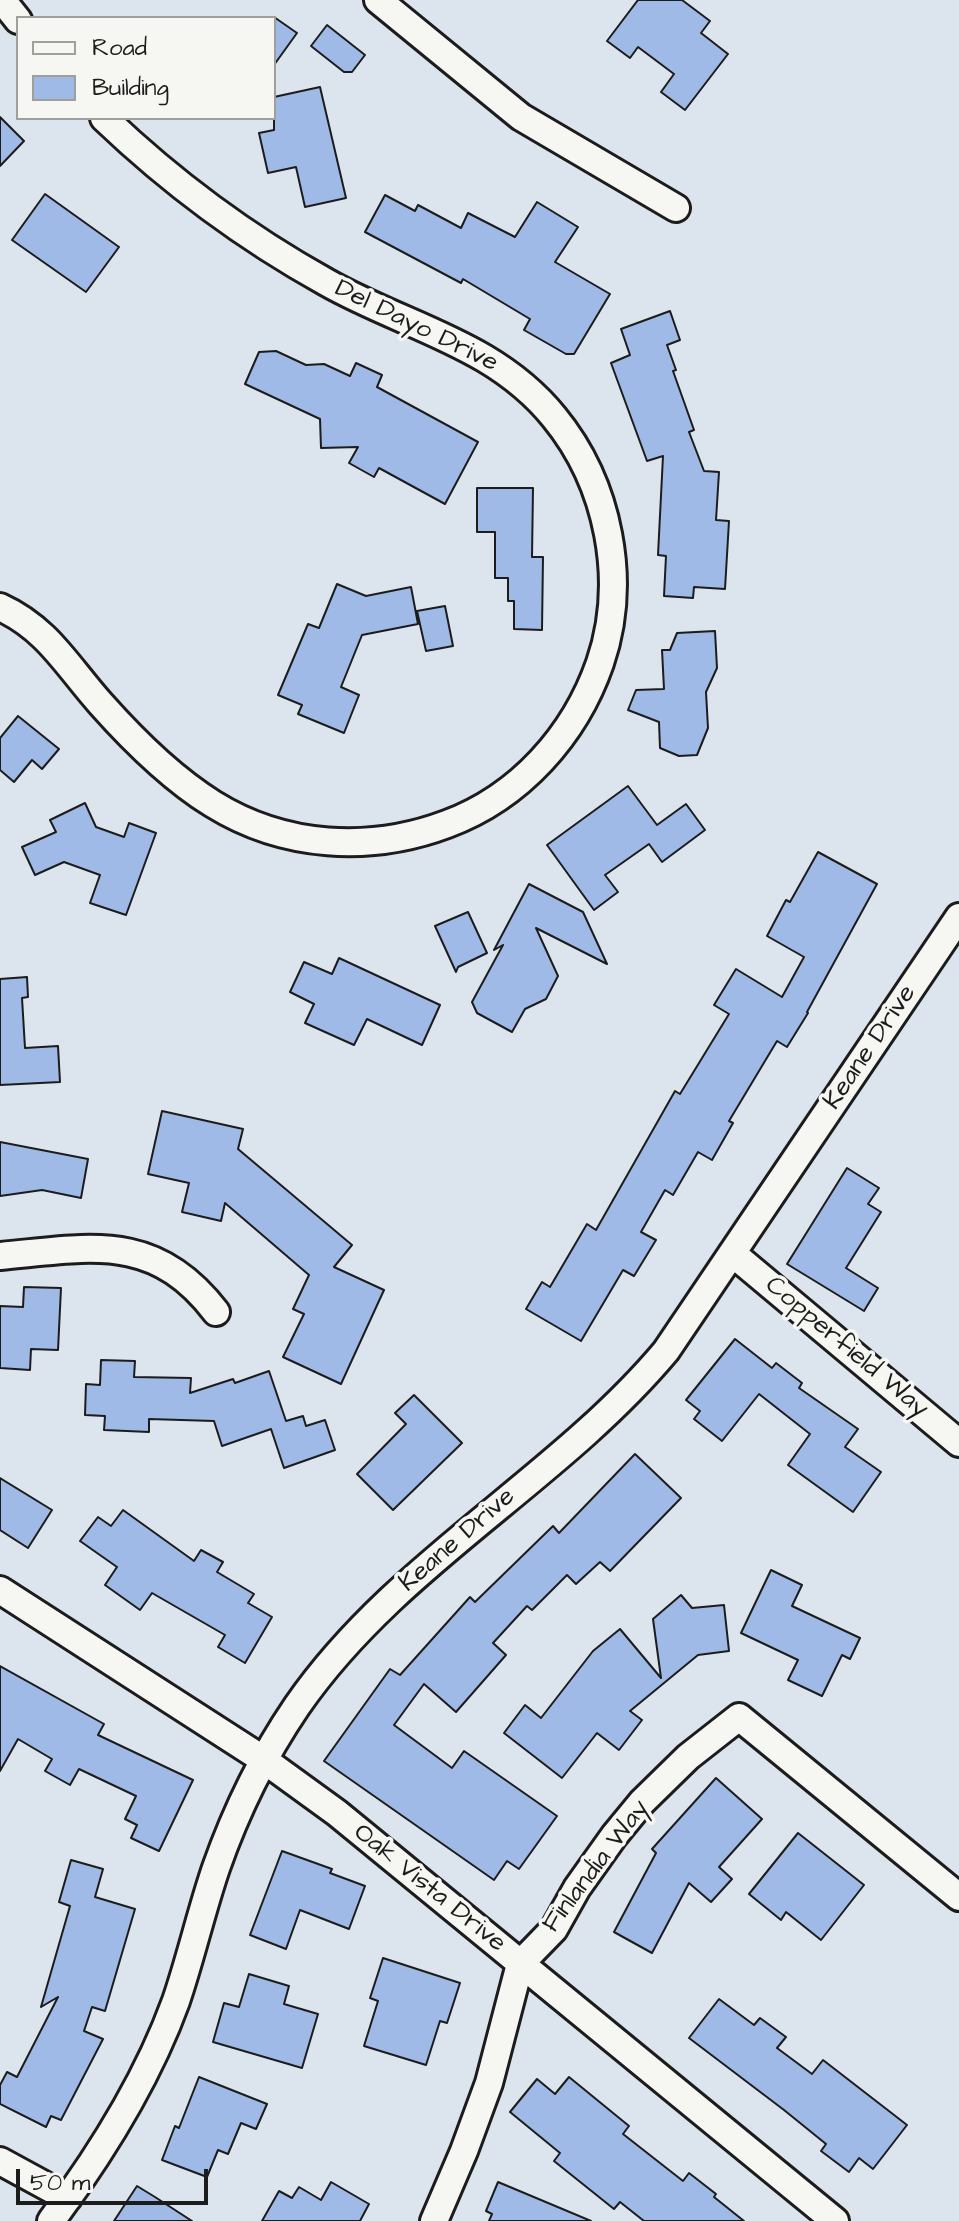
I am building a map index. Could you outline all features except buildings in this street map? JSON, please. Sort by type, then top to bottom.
[{"type":"street","points":[[2,0],[16,18]]},
{"type":"street","points":[[378,0],[521,117],[676,208]]},
{"type":"street","name":"Del Dayo Drive","points":[[0,607],[44,635],[102,705],[158,760],[207,800],[247,822],[281,834],[317,841],[354,843],[414,835],[460,820],[522,780],[547,755],[587,694],[601,660],[609,624],[613,588],[605,516],[593,481],[576,449],[556,419],[531,392],[503,368],[456,341],[391,315],[328,284],[269,249],[211,210],[106,120]]},
{"type":"street","name":"Keane Drive","points":[[51,2221],[114,2130],[154,2054],[176,2001],[217,1866],[242,1804],[264,1760],[306,1694],[369,1620],[614,1408],[666,1351],[959,917]]},
{"type":"street","points":[[0,1256],[96,1247],[132,1252],[180,1276],[216,1312]]},
{"type":"street","name":"Copperfield Way","points":[[732,1253],[959,1443]]},
{"type":"street","name":"Oak Vista Drive","points":[[0,1590],[264,1760],[337,1813],[835,2221]]},
{"type":"street","name":"Finlandia Way","points":[[434,2221],[489,2083],[520,1964],[554,1929],[577,1888],[642,1802],[688,1757],[739,1717],[959,1897]]},
{"type":"street","points":[[0,2161],[68,2198]]}]
